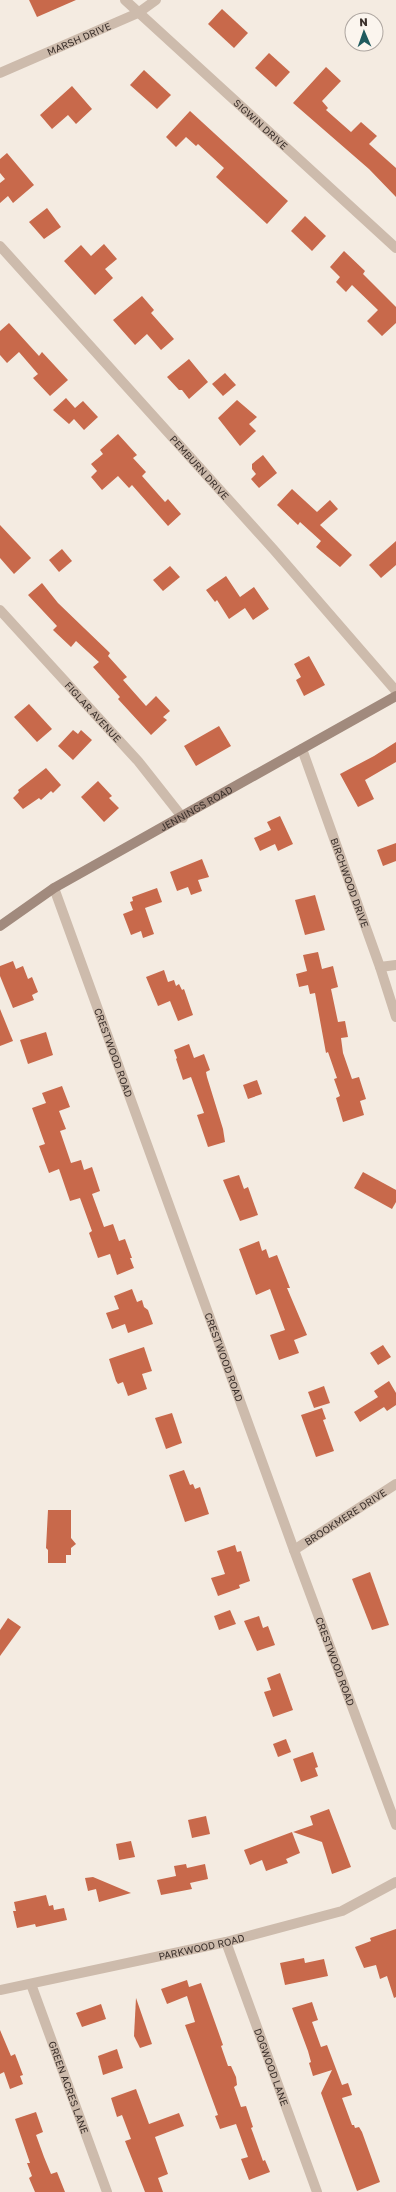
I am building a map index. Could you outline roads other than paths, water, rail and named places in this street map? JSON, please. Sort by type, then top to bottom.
[{"type":"street","name":"SIGWIN DRIVE","points":[[125,0],[396,248]]},
{"type":"street","name":"MARSH DRIVE","points":[[0,73],[138,13],[156,0]]},
{"type":"street","name":"PEMBURN DRIVE","points":[[0,246],[274,550],[396,691]]},
{"type":"street","name":"FIGLAR AVENUE","points":[[0,610],[138,761],[183,818]]},
{"type":"street","name":"JENNINGS ROAD","points":[[0,926],[54,888],[183,818],[396,696]]},
{"type":"street","name":"BIRCHWOOD DRIVE","points":[[302,749],[380,967],[396,1017]]},
{"type":"street","name":"CRESTWOOD ROAD","points":[[54,888],[294,1550],[396,1825]]},
{"type":"street","points":[[380,967],[396,965]]},
{"type":"street","name":"BROOKMERE DRIVE","points":[[294,1550],[396,1484]]},
{"type":"street","name":"PARKWOOD ROAD","points":[[0,1990],[226,1942],[342,1911],[396,1882]]},
{"type":"street","name":"DOGWOOD LANE","points":[[226,1942],[317,2192]]},
{"type":"street","name":"GREEN ACRES LANE","points":[[30,1984],[107,2192]]}]
